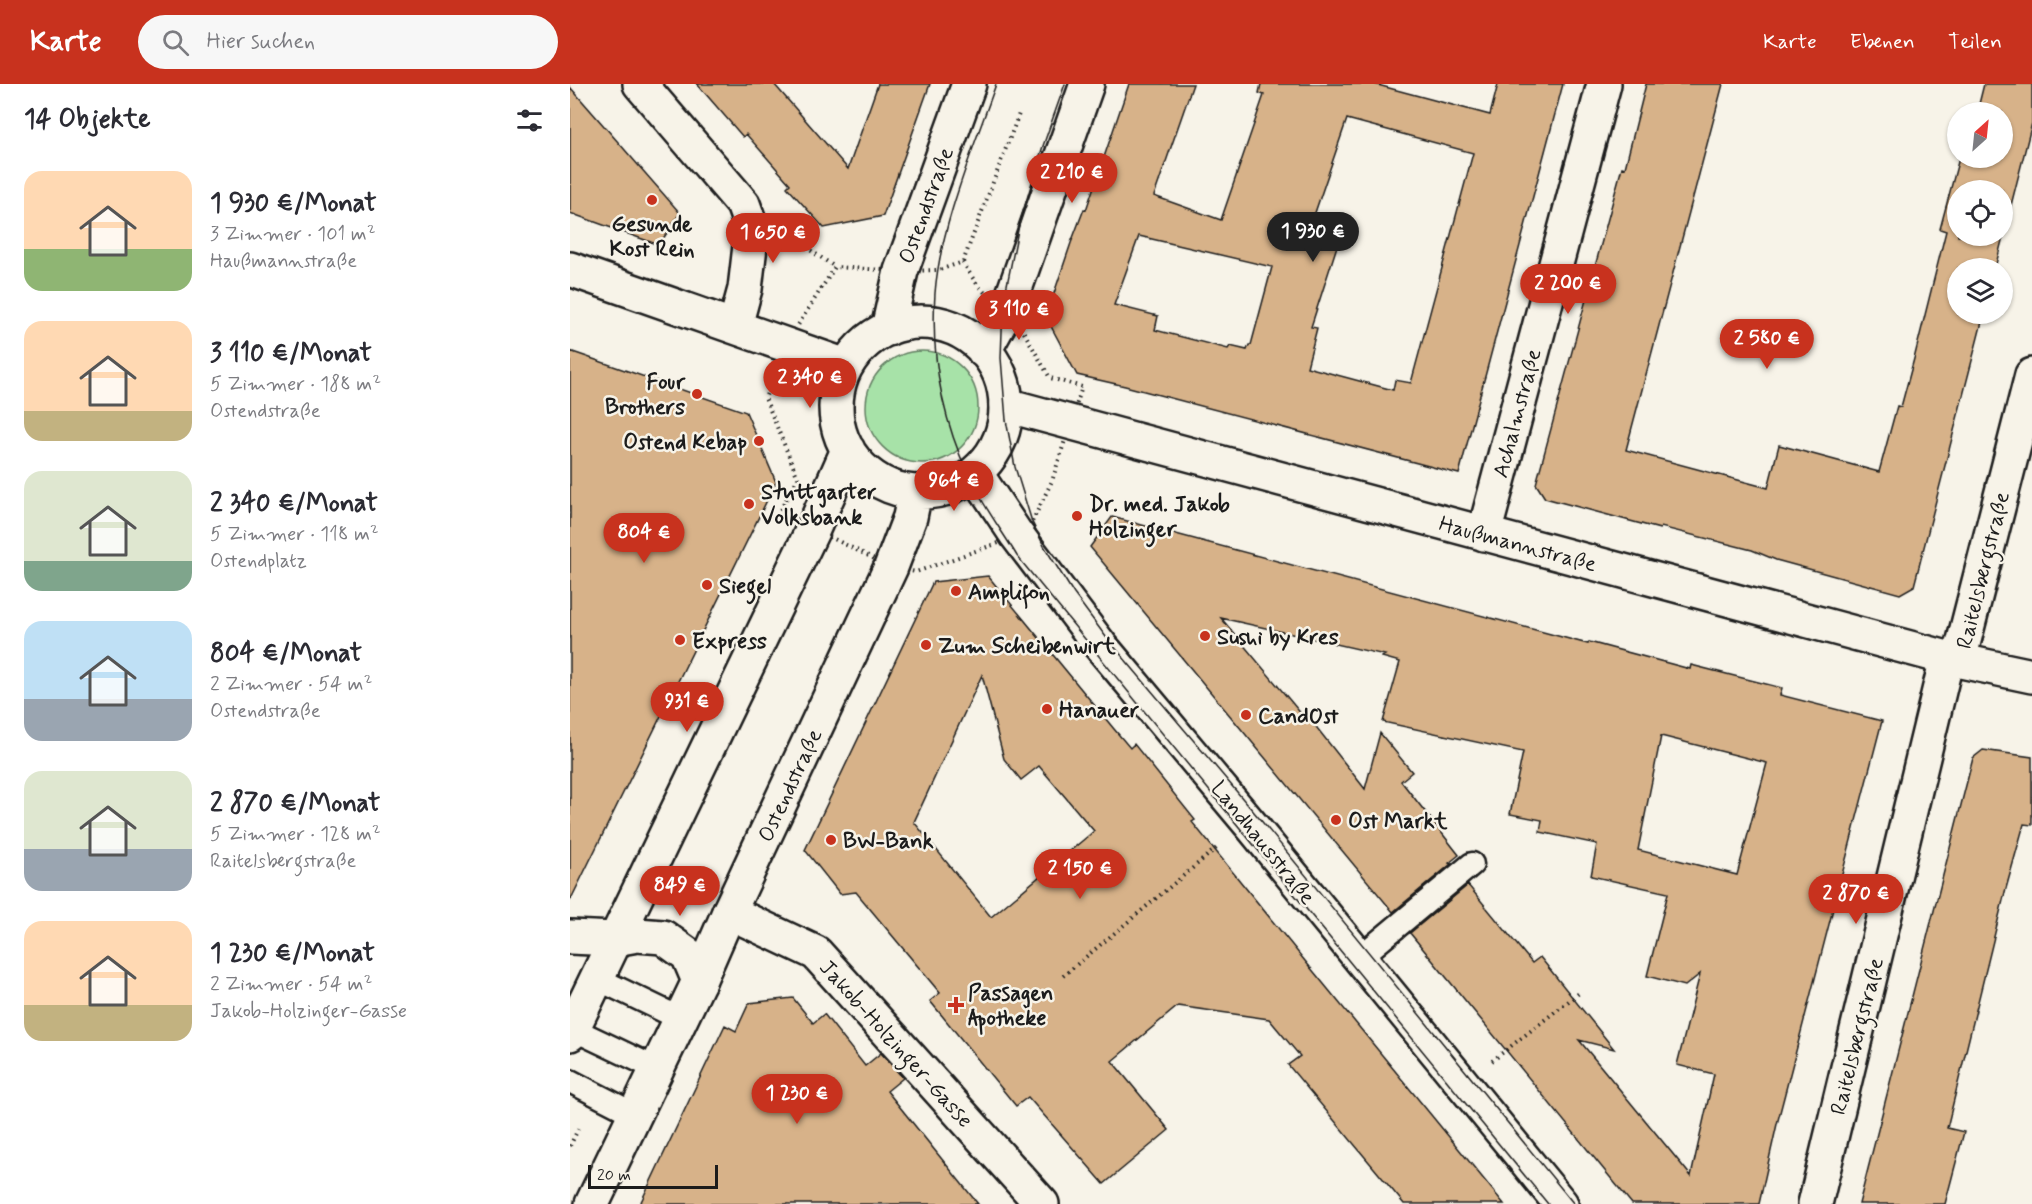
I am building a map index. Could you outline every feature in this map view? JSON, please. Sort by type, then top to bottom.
[{"type":"street","points":[[640,84],[743,204],[752,229],[745,289],[735,326]]},
{"type":"street","name":"Ostendstraße","points":[[888,329],[901,271],[969,84]]},
{"type":"street","points":[[984,351],[1009,306],[1087,84]]},
{"type":"street","name":"Achalmstraße","points":[[1484,534],[1604,84]]},
{"type":"street","points":[[570,269],[846,366]]},
{"type":"street","points":[[910,323],[935,323],[963,333],[984,351],[999,374],[1006,405],[1006,418],[1001,436],[989,458],[976,474],[942,490],[915,492],[896,489],[879,481],[861,468],[848,450],[840,432],[836,411],[838,388],[846,366],[871,338],[888,329],[910,323]]},
{"type":"street","name":"Raitelsbergstraße","points":[[1815,1204],[1953,659],[2032,375]]},
{"type":"street","name":"Haußmannstraße","points":[[1006,405],[1953,659],[2032,676]]},
{"type":"street","points":[[571,1032],[813,529],[848,450]]},
{"type":"street","name":"Landhausstraße","points":[[976,474],[1012,537],[1561,1204]]},
{"type":"street","name":"Ostendstraße","points":[[592,1204],[699,981],[729,912],[891,567],[910,517],[915,492]]},
{"type":"street","name":"Jakob-Holzinger-Gasse","points":[[729,912],[816,953],[1042,1204]]},
{"type":"street","points":[[570,937],[615,939],[637,935],[663,937],[688,956],[699,981]]},
{"type":"lane","points":[[1359,958],[1472,864]]},
{"type":"lane","points":[[596,978],[681,1019]]},
{"type":"lane","points":[[571,1032],[657,1069]]},
{"type":"lane","points":[[570,1081],[636,1115]]},
{"type":"path","points":[[963,262],[1020,111]]},
{"type":"path","points":[[813,529],[779,512],[798,478],[765,398],[786,344],[835,267],[901,271],[939,270],[963,262]]},
{"type":"path","points":[[963,262],[981,290],[1003,305],[1009,306],[1050,378],[1082,387],[1052,481],[1032,522],[1012,537]]},
{"type":"path","points":[[1063,976],[1240,829],[1251,825]]},
{"type":"path","points":[[1463,1084],[1579,993]]},
{"type":"green space","points":[[922,351],[943,356],[961,368],[973,386],[978,407],[973,428],[961,446],[943,458],[922,463],[901,458],[883,446],[871,428],[866,407],[871,386],[883,368],[901,356]]},
{"type":"building","points":[[697,84],[774,84],[848,169],[878,84],[930,84],[883,216],[824,228],[787,187],[790,184],[746,134],[743,137]]},
{"type":"building","points":[[1129,84],[1193,84],[1154,196],[1221,220],[1264,95],[1259,93],[1261,84],[1374,84],[1490,115],[1498,84],[1563,84],[1459,474],[1077,375],[1046,317],[1071,243],[1084,209],[1086,210]],"holes":[[[1347,119],[1473,153],[1411,383],[1395,380],[1393,390],[1307,367],[1317,328],[1311,327],[1337,246],[1306,239]],[[1139,236],[1272,267],[1251,345],[1247,350],[1230,346],[1228,349],[1155,330],[1158,316],[1114,305]]]},
{"type":"building","points":[[1646,84],[1723,84],[1626,450],[1768,488],[1779,445],[1879,472],[1897,406],[1901,407],[1915,355],[1946,231],[1940,229],[1947,203],[1947,246],[2001,246],[1998,258],[1947,258],[1947,324],[1981,324],[1914,586],[1900,594],[1776,560],[1752,550],[1661,527],[1660,529],[1545,498],[1536,484],[1622,167],[1625,168]]},
{"type":"building","points":[[1984,84],[2032,84],[2032,123],[2013,197],[2013,180],[1953,180],[1956,168],[2013,168],[2013,102],[1980,102]]},
{"type":"building","points":[[570,87],[680,213],[659,245],[570,213]]},
{"type":"building","points":[[570,351],[746,412],[776,482],[570,901]]},
{"type":"building","points":[[1112,517],[1588,644],[1589,642],[1690,669],[1691,665],[1782,688],[1780,695],[1882,721],[1777,1124],[1759,1204],[1632,1204],[1410,933],[1468,885],[1532,963],[1540,957],[1614,1049],[1579,1040],[1691,1176],[1714,1074],[1677,1065],[1700,974],[1685,986],[1647,976],[1668,893],[1591,876],[1597,844],[1540,832],[1542,820],[1510,814],[1523,752],[1383,722],[1400,662],[1382,657],[1385,655],[1221,618],[1303,716],[1306,714],[1365,789],[1380,733],[1412,772],[1401,781],[1459,855],[1393,912],[1090,547]],"holes":[[[1661,736],[1767,763],[1737,875],[1638,850]]]},
{"type":"building","points":[[988,576],[1130,748],[1134,744],[1195,820],[1192,822],[1504,1204],[1404,1204],[1288,1065],[1300,1056],[1269,1019],[1178,1006],[1112,1061],[1169,1130],[1104,1184],[1028,1097],[1016,1106],[930,1001],[940,993],[856,892],[840,894],[805,850],[933,582]],"holes":[[[982,675],[1004,759],[1021,780],[1039,766],[1094,831],[991,917],[914,822]]]},
{"type":"building","points":[[1983,750],[2032,757],[2032,825],[2024,824],[1947,1128],[1964,1132],[1945,1204],[1859,1204],[1973,758]]},
{"type":"building","points":[[793,998],[813,1023],[824,1014],[865,1066],[881,1053],[903,1078],[887,1091],[978,1204],[640,1204],[725,1025],[736,1031],[749,1003]]},
{"type":"tram line","points":[[996,84],[951,214],[938,268],[935,293],[935,340],[940,386],[951,431],[973,485],[1017,556],[1548,1204]]},
{"type":"tram line","points":[[1065,84],[1019,225],[1003,305],[1001,358],[1006,420],[1015,467],[1032,522],[1074,594],[1106,637],[1259,818],[1574,1204]]},
{"type":"place","name":"Gesunde Kost Rein","points":[[652,200]]},
{"type":"place","name":"Four Brothers","points":[[697,394]]},
{"type":"place","name":"Ostend Kebap","points":[[759,441]]},
{"type":"place","name":"Stuttgarter Volksbank","points":[[749,504]]},
{"type":"place","name":"Dr. med. Jakob Holzinger","points":[[1077,516]]},
{"type":"place","name":"Siegel","points":[[707,585]]},
{"type":"place","name":"Amplifon","points":[[956,591]]},
{"type":"place","name":"Sushi by Kres","points":[[1205,636]]},
{"type":"place","name":"Express","points":[[680,640]]},
{"type":"place","name":"Zum Scheibenwirt","points":[[926,645]]},
{"type":"place","name":"Hanauer","points":[[1047,709]]},
{"type":"place","name":"CandOst","points":[[1246,715]]},
{"type":"place","name":"Ost Markt","points":[[1336,820]]},
{"type":"place","name":"BW-Bank","points":[[831,840]]},
{"type":"place","name":"Passagen Apotheke","points":[[956,1005]]}]
